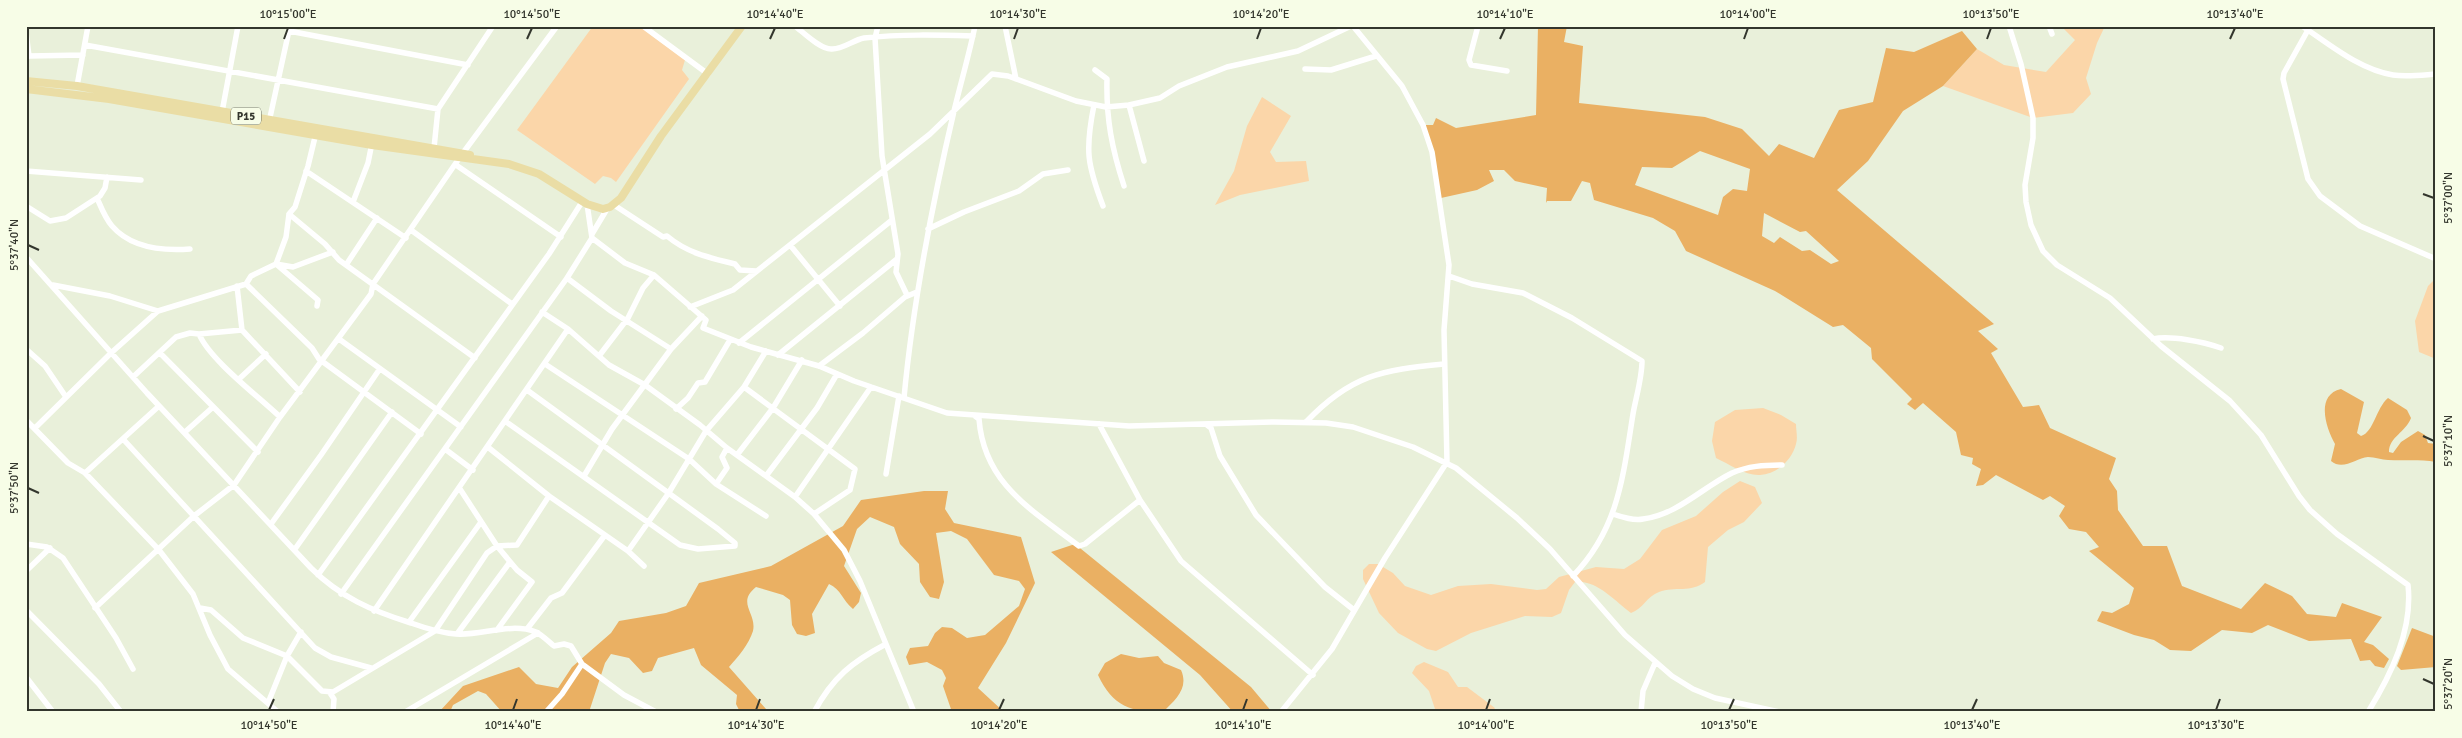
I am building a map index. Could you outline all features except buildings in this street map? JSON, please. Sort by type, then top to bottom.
[{"type":"main road","points":[[610,207],[625,192],[658,140],[742,26]]},
{"type":"main road","name":"P15","points":[[26,81],[77,86],[222,112],[316,133],[460,158],[481,159],[532,171],[584,203],[600,209],[610,207]]},
{"type":"main road","name":"P15","points":[[26,89],[109,99],[269,123]]},
{"type":"main road","name":"P15","points":[[372,142],[434,148],[460,158]]},
{"type":"street","points":[[77,86],[88,26]]},
{"type":"street","points":[[222,112],[238,26]]},
{"type":"street","points":[[434,148],[438,109],[493,26]]},
{"type":"street","points":[[95,608],[194,516],[234,485],[280,417],[323,362],[371,294],[373,284],[460,158],[557,26]]},
{"type":"street","points":[[643,26],[708,74]]},
{"type":"street","points":[[795,26],[823,46],[832,49],[859,39],[914,36],[928,33],[973,36]]},
{"type":"street","points":[[878,26],[875,38],[883,170],[898,259],[896,272],[907,295]]},
{"type":"street","points":[[886,474],[901,397],[928,229],[975,26]]},
{"type":"street","points":[[1006,26],[1016,79]]},
{"type":"street","points":[[690,307],[733,290],[930,134],[992,74],[1001,74],[1068,99],[1106,107],[1129,106],[1155,100],[1179,86],[1227,67],[1298,51],[1352,26],[1402,86],[1423,125],[1430,143],[1448,244],[1449,276],[1444,330],[1447,462],[1385,558],[1332,649],[1282,712]]},
{"type":"street","points":[[1478,26],[1470,60],[1471,65],[1507,71]]},
{"type":"street","points":[[2008,26],[2021,64],[2033,118],[2033,138],[2025,185],[2028,214],[2036,238],[2049,258],[2110,298],[2153,339],[2216,388],[2261,435],[2299,496],[2310,510],[2337,534],[2408,585],[2405,624],[2397,656],[2368,712]]},
{"type":"street","points":[[2049,26],[2052,34]]},
{"type":"street","points":[[2302,26],[2354,59],[2379,71],[2402,76],[2436,74]]},
{"type":"street","points":[[269,123],[280,80],[289,29],[468,65]]},
{"type":"street","points":[[2308,30],[2284,73],[2283,80],[2310,184],[2326,204],[2360,226],[2436,260]]},
{"type":"street","points":[[26,32],[27,57],[83,56]]},
{"type":"street","points":[[85,45],[438,109]]},
{"type":"street","points":[[1305,69],[1331,70],[1376,56]]},
{"type":"street","points":[[1094,70],[1106,77],[1106,107],[1112,152],[1124,186]]},
{"type":"street","points":[[1094,105],[1087,144],[1088,160],[1103,206]]},
{"type":"street","points":[[1129,106],[1144,161]]},
{"type":"street","points":[[276,264],[286,237],[289,214],[295,207],[316,133]]},
{"type":"street","points":[[352,202],[368,163],[372,142]]},
{"type":"street","points":[[460,158],[561,237]]},
{"type":"street","points":[[928,229],[964,212],[1019,191],[1043,174],[1068,170]]},
{"type":"street","points":[[26,171],[141,180]]},
{"type":"street","points":[[306,171],[406,238]]},
{"type":"street","points":[[26,206],[50,221],[66,218],[97,198],[104,191],[107,177]]},
{"type":"street","points":[[97,198],[112,227],[134,241],[158,249],[190,249]]},
{"type":"street","points":[[584,203],[592,237]]},
{"type":"street","points":[[318,575],[421,434],[584,203]]},
{"type":"street","points":[[341,594],[567,278],[610,207],[663,237],[667,236],[693,252],[711,259],[735,264],[740,270],[756,271]]},
{"type":"street","points":[[289,214],[346,265],[475,358]]},
{"type":"street","points":[[346,265],[377,218]]},
{"type":"street","points":[[739,342],[892,220]]},
{"type":"street","points":[[411,230],[512,304]]},
{"type":"street","points":[[592,237],[625,263],[654,275],[706,320],[703,328],[730,340],[778,355],[802,360],[947,414],[1099,424],[1207,425],[1306,422],[1337,424],[1361,429],[1423,450],[1447,462],[1478,485],[1532,532],[1615,624],[1655,663],[1682,683],[1704,694],[1727,701],[1780,712]]},
{"type":"street","points":[[790,245],[840,306]]},
{"type":"street","points":[[35,428],[111,353],[158,311],[246,284],[251,276],[276,264],[293,267],[333,252]]},
{"type":"street","points":[[26,257],[53,285],[111,353],[270,524],[318,575],[341,594],[374,611],[435,630],[457,634],[527,629],[538,633],[554,646],[564,644],[571,646],[582,664],[624,695],[656,712]]},
{"type":"street","points":[[778,355],[898,259]]},
{"type":"street","points":[[276,264],[318,300],[316,306]]},
{"type":"street","points":[[599,356],[626,320],[643,288],[654,275]]},
{"type":"street","points":[[1449,276],[1472,284],[1523,293],[1572,318],[1642,361],[1625,473],[1613,514],[1593,553],[1573,576]]},
{"type":"street","points":[[567,278],[671,349]]},
{"type":"street","points":[[246,284],[312,348],[323,362],[421,434]]},
{"type":"street","points":[[53,285],[110,296],[158,311]]},
{"type":"street","points":[[237,286],[242,330],[300,392]]},
{"type":"street","points":[[819,366],[863,333],[907,295],[917,292]]},
{"type":"street","points":[[542,312],[568,329],[609,365],[645,385],[795,497],[814,514],[849,559],[868,596],[914,712]]},
{"type":"street","points":[[584,476],[612,428],[624,415],[671,349],[702,316]]},
{"type":"street","points":[[374,611],[489,448],[505,421],[568,329]]},
{"type":"street","points":[[133,376],[176,337],[190,333],[199,334],[242,330]]},
{"type":"street","points":[[199,334],[203,342],[217,358],[280,417]]},
{"type":"street","points":[[2153,339],[2164,337],[2201,342],[2221,348]]},
{"type":"street","points":[[338,340],[461,427]]},
{"type":"street","points":[[676,409],[688,398],[698,383],[705,382],[730,340]]},
{"type":"street","points":[[26,349],[45,366],[66,397]]},
{"type":"street","points":[[628,551],[668,494],[706,431],[744,387],[766,351]]},
{"type":"street","points":[[160,353],[258,452]]},
{"type":"street","points":[[239,379],[266,354]]},
{"type":"street","points":[[737,455],[772,408],[802,360]]},
{"type":"street","points":[[545,364],[689,459],[716,484],[766,516]]},
{"type":"street","points":[[1306,422],[1328,399],[1358,381],[1394,369],[1444,364]]},
{"type":"street","points":[[270,524],[379,370]]},
{"type":"street","points":[[766,476],[802,429],[830,388],[837,374]]},
{"type":"street","points":[[744,387],[855,469],[850,490],[814,514]]},
{"type":"street","points":[[795,497],[830,450],[871,387]]},
{"type":"street","points":[[505,421],[647,523],[688,548],[710,549],[735,546],[735,543],[718,529],[527,390]]},
{"type":"street","points":[[85,472],[160,406]]},
{"type":"street","points":[[185,432],[213,407]]},
{"type":"street","points":[[294,549],[392,412]]},
{"type":"street","points":[[975,416],[979,419],[986,450],[999,478],[1026,506],[1079,546],[1085,544],[1140,500]]},
{"type":"street","points":[[26,420],[68,463],[85,472],[159,550],[188,588],[200,608],[210,635],[228,669],[278,712]]},
{"type":"street","points":[[1099,424],[1140,500],[1187,568],[1312,675]]},
{"type":"street","points":[[1207,425],[1211,428],[1220,456],[1256,516],[1325,587],[1354,610]]},
{"type":"street","points":[[123,439],[315,648],[326,655],[371,668]]},
{"type":"street","points":[[489,448],[549,496],[628,551],[644,566]]},
{"type":"street","points":[[716,484],[727,468],[722,458],[727,448]]},
{"type":"street","points":[[445,450],[473,470]]},
{"type":"street","points":[[1613,514],[1638,520],[1650,518],[1692,499],[1736,472],[1754,466],[1782,465]]},
{"type":"street","points":[[460,489],[497,546],[510,562],[532,583],[496,630]]},
{"type":"street","points":[[330,693],[355,680],[371,668],[435,630],[483,558],[497,546],[517,545],[549,496]]},
{"type":"street","points":[[409,622],[481,522]]},
{"type":"street","points":[[527,629],[551,598],[562,593],[605,534]]},
{"type":"street","points":[[26,544],[50,548],[69,566],[116,638],[133,669]]},
{"type":"street","points":[[26,571],[50,548]]},
{"type":"street","points":[[457,634],[510,562]]},
{"type":"street","points":[[200,608],[211,610],[244,638],[287,656],[319,689],[330,693],[334,699],[333,712]]},
{"type":"street","points":[[26,610],[100,684],[121,712]]},
{"type":"street","points":[[268,703],[287,656],[301,632]]},
{"type":"street","points":[[405,712],[538,633]]},
{"type":"street","points":[[814,712],[824,694],[852,664],[886,644]]},
{"type":"street","points":[[1640,712],[1643,691],[1655,663]]},
{"type":"street","points":[[546,712],[562,694],[582,664]]},
{"type":"street","points":[[26,676],[53,712]]},
{"type":"shaded area","points":[[593,26],[639,26],[685,60],[682,70],[689,79],[616,182],[611,178],[603,176],[595,184],[517,130]]},
{"type":"shaded area","points":[[1538,26],[1567,26],[1564,42],[1583,46],[1579,103],[1705,117],[1742,129],[1769,156],[1779,144],[1814,158],[1839,110],[1873,102],[1886,48],[1914,52],[1962,31],[1977,49],[1943,86],[1903,111],[1868,161],[1837,190],[1994,324],[1978,331],[1998,349],[1991,353],[2023,407],[2039,405],[2050,428],[2116,458],[2109,479],[2117,491],[2118,510],[2143,546],[2167,546],[2182,586],[2241,609],[2265,583],[2292,596],[2307,614],[2336,617],[2342,603],[2382,617],[2364,642],[2373,645],[2389,659],[2384,668],[2375,666],[2370,660],[2360,661],[2351,639],[2309,641],[2268,625],[2252,633],[2222,630],[2191,651],[2170,650],[2154,640],[2134,635],[2097,621],[2102,611],[2112,613],[2129,604],[2134,588],[2089,551],[2099,547],[2086,532],[2069,529],[2059,516],[2065,506],[2050,496],[2043,500],[1996,475],[1983,485],[1976,486],[1981,469],[1972,464],[1973,458],[1961,455],[1956,432],[1923,403],[1915,410],[1907,404],[1912,399],[1872,359],[1871,348],[1843,325],[1833,327],[1775,291],[1686,251],[1675,231],[1653,218],[1594,200],[1590,183],[1582,181],[1571,201],[1547,201],[1546,203],[1547,188],[1515,181],[1504,170],[1489,170],[1494,181],[1477,190],[1441,198],[1425,125],[1433,125],[1436,118],[1456,128],[1536,115]],"holes":[[[1700,151],[1750,169],[1747,191],[1733,189],[1723,197],[1718,215],[1635,185],[1642,167],[1672,168]],[[1764,213],[1800,232],[1806,231],[1839,261],[1831,264],[1810,250],[1802,251],[1780,237],[1774,243],[1762,236]]]},
{"type":"shaded area","points":[[2061,26],[2105,26],[2097,43],[2086,78],[2091,94],[2073,113],[2033,118],[1943,86],[1977,49],[2004,65],[2046,72],[2075,40]]},
{"type":"shaded area","points":[[1262,97],[1291,116],[1270,152],[1276,162],[1306,161],[1309,181],[1240,195],[1215,205],[1234,171],[1247,126]]},
{"type":"shaded area","points":[[2436,278],[2436,359],[2419,352],[2415,321],[2428,286]]},
{"type":"shaded area","points":[[2341,389],[2364,402],[2357,433],[2361,436],[2369,430],[2388,398],[2407,410],[2411,418],[2409,423],[2392,442],[2389,452],[2393,453],[2401,442],[2418,431],[2425,435],[2428,443],[2436,444],[2436,462],[2386,460],[2373,457],[2340,465],[2331,461],[2335,444],[2328,429],[2325,405],[2333,392]]},
{"type":"shaded area","points":[[1763,408],[1781,415],[1796,424],[1797,442],[1787,461],[1772,472],[1755,475],[1743,472],[1716,458],[1712,441],[1715,422],[1735,410]]},
{"type":"shaded area","points":[[1740,481],[1755,487],[1762,503],[1744,522],[1728,530],[1708,547],[1705,582],[1694,587],[1659,592],[1651,596],[1639,609],[1631,613],[1598,587],[1583,582],[1575,582],[1569,590],[1561,613],[1552,617],[1525,616],[1471,633],[1436,651],[1427,649],[1398,633],[1379,613],[1363,579],[1363,570],[1369,564],[1378,564],[1393,573],[1405,586],[1431,595],[1458,586],[1491,584],[1537,590],[1546,589],[1559,577],[1596,567],[1624,569],[1640,559],[1662,530],[1696,516],[1723,492]]},
{"type":"shaded area","points":[[924,491],[948,491],[945,509],[954,523],[1021,537],[1035,583],[1006,643],[978,688],[1004,712],[952,712],[943,686],[946,678],[942,670],[927,662],[909,665],[906,657],[910,648],[928,646],[935,633],[942,627],[952,628],[967,638],[985,635],[1019,606],[1025,589],[1019,581],[994,575],[967,539],[951,531],[936,533],[944,582],[939,599],[930,597],[920,582],[919,564],[900,544],[894,527],[870,517],[857,529],[844,566],[861,593],[859,602],[853,609],[836,589],[829,584],[812,614],[815,633],[806,636],[797,634],[792,625],[790,600],[783,595],[756,587],[750,593],[747,603],[752,619],[753,631],[746,645],[729,667],[766,709],[766,712],[740,712],[736,704],[737,695],[701,665],[694,648],[658,658],[652,671],[643,673],[629,658],[611,654],[605,663],[589,712],[502,712],[486,694],[478,691],[453,705],[450,712],[439,712],[463,686],[519,667],[536,684],[558,688],[572,667],[611,633],[619,621],[666,613],[686,606],[699,583],[771,566],[843,526],[861,500]]},
{"type":"shaded area","points":[[1075,544],[1251,687],[1272,712],[1233,712],[1200,675],[1051,552]]},
{"type":"shaded area","points":[[2412,628],[2436,637],[2436,667],[2401,670],[2397,666]]},
{"type":"shaded area","points":[[1121,654],[1139,658],[1158,656],[1164,663],[1181,670],[1183,682],[1180,693],[1163,712],[1141,711],[1124,706],[1104,686],[1098,675],[1105,663]]},
{"type":"shaded area","points":[[1424,662],[1448,672],[1458,687],[1467,687],[1495,708],[1492,712],[1436,712],[1429,691],[1412,673],[1416,666]]}]
